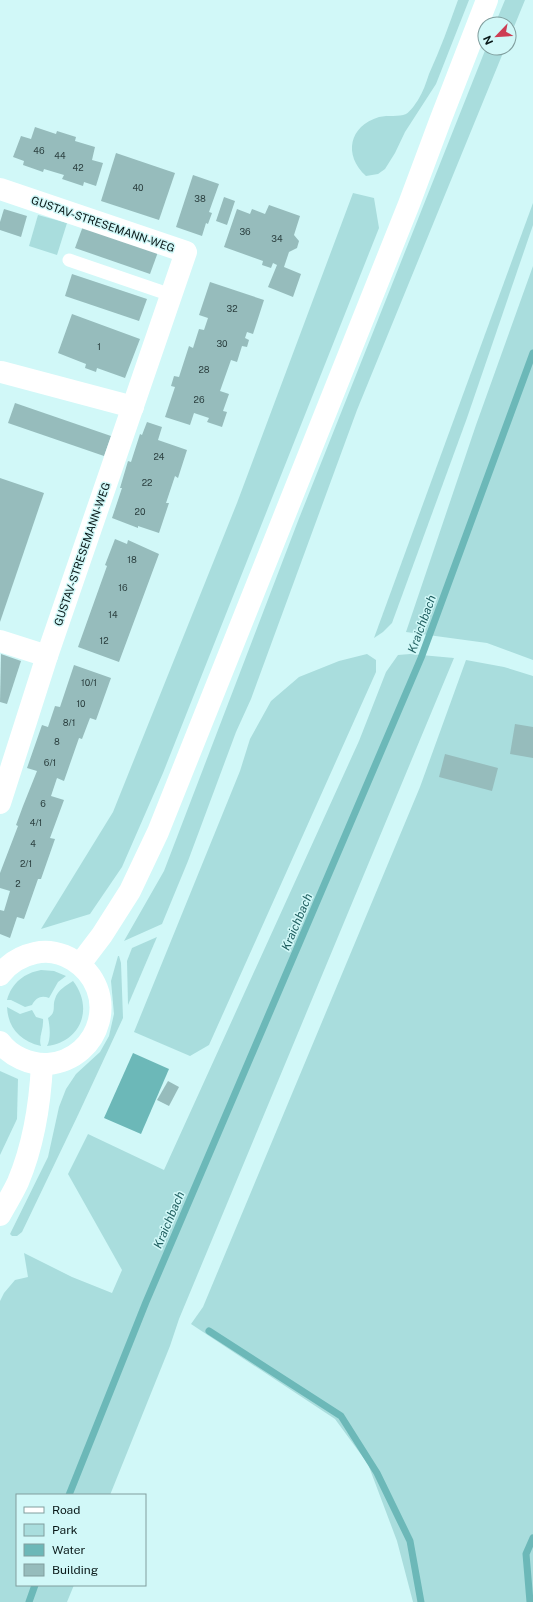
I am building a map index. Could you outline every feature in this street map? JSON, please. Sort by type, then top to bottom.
[{"type":"main road","points":[[80,964],[102,935],[130,891],[158,832],[406,212],[487,0]]},
{"type":"main road","name":"GUSTAV-STRESEMANN-WEG","points":[[0,189],[186,252],[47,656],[0,803]]},
{"type":"main road","points":[[0,373],[133,407]]},
{"type":"main road","points":[[0,641],[47,656]]},
{"type":"main road","points":[[0,975],[12,962],[25,955],[40,952],[56,953],[69,957],[80,964],[90,975],[100,1001],[100,1015],[97,1028],[90,1041],[81,1051],[70,1059],[56,1063],[42,1064],[20,1058],[10,1052],[0,1042]]},
{"type":"main road","points":[[0,1215],[17,1182],[32,1140],[40,1100],[42,1064]]},
{"type":"lane","points":[[69,260],[171,295]]},
{"type":"green space","points":[[458,0],[469,0],[436,84],[405,132],[385,169],[378,174],[366,176],[354,159],[352,150],[356,134],[361,127],[369,121],[379,117],[403,115],[408,113],[413,107],[423,91]]},
{"type":"green space","points":[[505,0],[525,0],[517,20],[517,16],[498,16]]},
{"type":"green space","points":[[483,56],[502,56],[357,410],[251,699],[236,732],[188,861],[162,924],[124,941],[164,871],[298,521]]},
{"type":"green space","points":[[353,193],[374,198],[379,228],[163,773],[122,867],[90,914],[41,929],[113,812],[237,503]]},
{"type":"green space","points":[[533,203],[533,225],[467,418],[392,623],[374,638]]},
{"type":"green space","points":[[38,215],[67,223],[57,255],[29,246]]},
{"type":"green space","points":[[533,266],[533,660],[487,643],[406,632],[476,425]]},
{"type":"green space","points":[[367,654],[376,660],[376,672],[209,1045],[190,1056],[134,1032],[240,771],[250,739],[271,701],[299,677],[339,661]]},
{"type":"green space","points":[[410,654],[454,658],[179,1319],[170,1346],[110,1494],[16,1494],[16,1586],[74,1586],[67,1602],[0,1602],[0,1301],[4,1293],[15,1280],[28,1277],[24,1253],[72,1277],[112,1293],[122,1270],[68,1174],[88,1134],[164,1170],[359,741],[386,672],[398,655]]},
{"type":"green space","points":[[466,660],[504,667],[533,676],[533,1602],[413,1602],[397,1541],[368,1464],[335,1419],[191,1324],[203,1307],[420,787]]},
{"type":"green space","points":[[157,937],[128,1005],[127,961],[132,948]]},
{"type":"green space","points":[[118,956],[121,963],[123,1018],[22,1232],[17,1236],[12,1236],[10,1234],[48,1157],[59,1107],[66,1089],[76,1074],[100,1052],[109,1036],[114,1014],[111,981]]},
{"type":"green space","points":[[41,970],[54,971],[66,976],[58,982],[49,998],[39,997],[32,1005],[25,1007],[11,1000],[7,1000],[12,988],[20,979],[30,973]]},
{"type":"green space","points":[[73,981],[83,1002],[81,1022],[76,1031],[68,1038],[59,1043],[47,1046],[50,1032],[48,1018],[52,1014],[56,996],[62,988]]},
{"type":"green space","points":[[7,1007],[20,1014],[32,1010],[36,1017],[43,1019],[40,1040],[41,1046],[27,1041],[16,1032],[10,1021]]},
{"type":"green space","points":[[0,1071],[18,1079],[17,1119],[0,1155]]},
{"type":"water","points":[[133,1053],[169,1069],[141,1134],[104,1118]]},
{"type":"building","points":[[35,127],[56,134],[57,131],[76,137],[75,141],[95,147],[92,160],[103,163],[96,186],[84,182],[83,186],[62,179],[64,175],[44,169],[43,172],[23,165],[24,161],[13,157],[21,136],[31,139]]},
{"type":"building","points":[[116,153],[175,173],[159,220],[101,201]]},
{"type":"building","points":[[193,175],[219,184],[209,212],[212,213],[208,224],[206,223],[202,236],[176,227]]},
{"type":"building","points":[[224,197],[235,201],[227,225],[216,221]]},
{"type":"building","points":[[269,205],[300,216],[294,235],[299,241],[297,248],[289,252],[284,267],[301,274],[293,297],[268,287],[277,265],[273,263],[271,268],[262,265],[263,261],[224,247],[237,209],[250,214],[252,209],[265,214]]},
{"type":"building","points":[[4,209],[27,216],[21,237],[0,230],[0,222]]},
{"type":"building","points":[[83,226],[158,252],[150,274],[75,248]]},
{"type":"building","points":[[72,274],[147,299],[139,321],[65,296]]},
{"type":"building","points":[[210,282],[264,300],[253,334],[247,332],[245,338],[249,340],[247,347],[242,346],[237,362],[231,360],[220,391],[229,394],[223,411],[227,412],[222,427],[207,422],[209,418],[194,413],[190,425],[165,417],[175,387],[171,386],[174,376],[179,377],[189,346],[193,348],[199,329],[204,330],[208,318],[199,315]]},
{"type":"building","points":[[72,314],[140,339],[125,378],[97,368],[96,372],[85,368],[86,364],[58,353]]},
{"type":"building","points":[[15,403],[111,436],[104,456],[8,423]]},
{"type":"building","points":[[147,422],[162,427],[158,440],[187,450],[178,478],[175,476],[166,503],[169,503],[159,533],[138,526],[138,528],[112,518],[122,488],[120,488],[128,461],[131,462],[140,434],[142,435]]},
{"type":"building","points":[[0,478],[44,493],[0,622]]},
{"type":"building","points":[[115,539],[127,544],[128,540],[159,554],[119,662],[78,647]]},
{"type":"building","points":[[1,654],[21,661],[7,704],[0,702]]},
{"type":"building","points":[[74,665],[111,678],[96,720],[90,718],[82,739],[79,738],[64,781],[57,778],[51,796],[64,800],[50,838],[55,839],[41,879],[38,879],[24,919],[17,917],[10,938],[0,934],[0,910],[4,911],[10,891],[0,888],[0,873],[18,826],[16,825],[37,771],[27,768],[42,725],[48,727],[55,706],[60,707]]},
{"type":"building","points":[[515,724],[533,727],[533,758],[510,754]]},
{"type":"building","points":[[445,754],[498,768],[492,791],[439,777]]},
{"type":"building","points":[[168,1081],[179,1087],[169,1106],[157,1100]]},
{"type":"waterway","name":"Kraichbach","points":[[69,1494],[146,1302],[421,658],[533,353]]},
{"type":"waterway","points":[[209,1331],[341,1416],[377,1473],[410,1541],[421,1602]]},
{"type":"waterway","points":[[530,1602],[526,1554],[533,1538]]},
{"type":"waterway","name":"Kraichbach","points":[[29,1602],[35,1586]]}]
